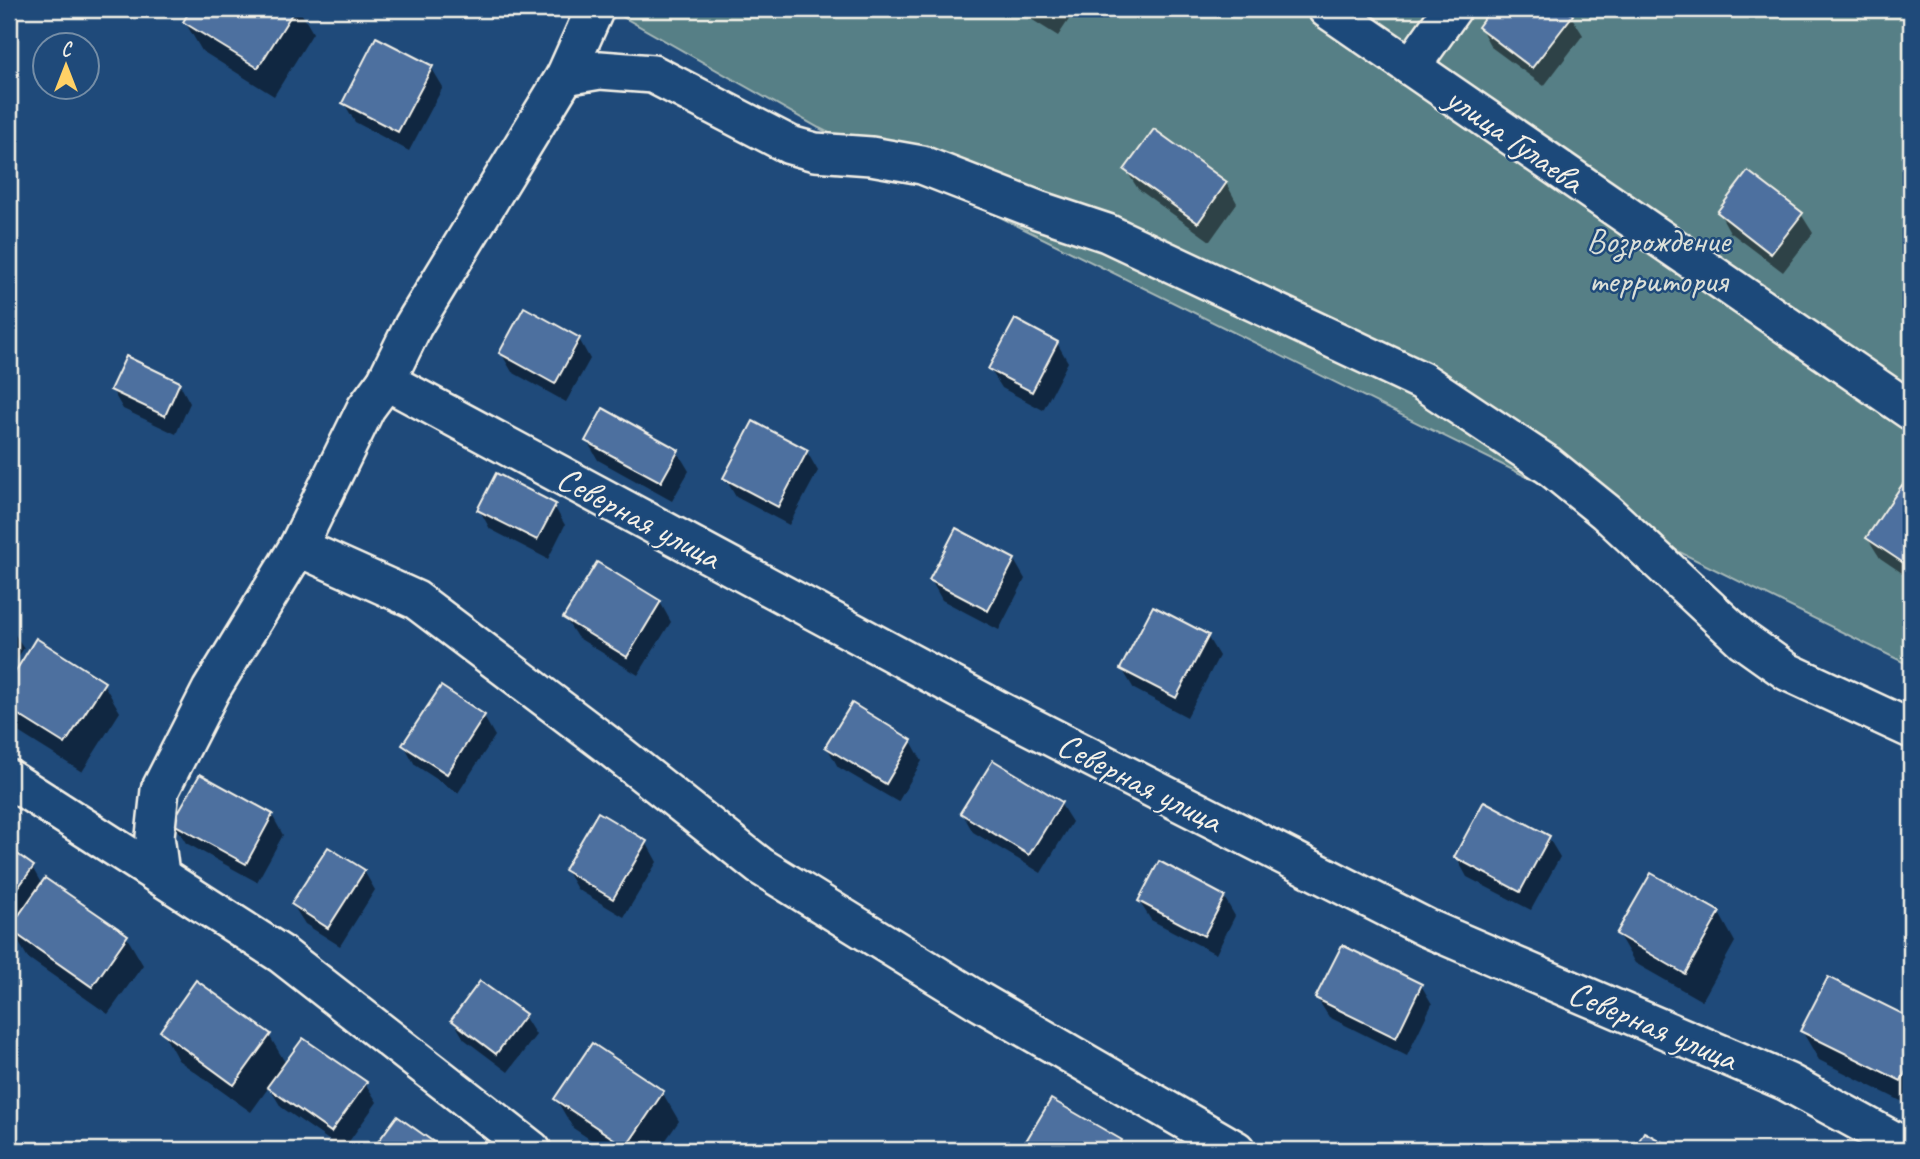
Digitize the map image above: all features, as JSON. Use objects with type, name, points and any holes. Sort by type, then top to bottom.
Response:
[{"type":"street","points":[[160,874],[155,836],[160,790],[211,690],[298,547],[366,408],[386,381],[413,326],[565,76],[594,9]]},
{"type":"street","name":"улица Гулаева","points":[[1327,9],[1911,411]]},
{"type":"street","points":[[1411,67],[1452,9]]},
{"type":"street","points":[[565,76],[600,70],[653,74],[790,145],[815,152],[872,156],[922,165],[1038,210],[1107,233],[1422,381],[1548,465],[1606,512],[1743,640],[1776,664],[1911,729]]},
{"type":"street","name":"Северная улица","points":[[386,381],[1002,712],[1427,928],[1787,1082],[1911,1150]]},
{"type":"street","points":[[298,547],[416,600],[605,743],[760,866],[977,1000],[1236,1150]]},
{"type":"street","points":[[9,779],[281,954],[532,1150]]},
{"type":"green space","name":"Возрождение территория","points":[[609,9],[1911,9],[1911,666],[819,128]]},
{"type":"building","points":[[191,9],[295,9],[258,68],[183,22]]},
{"type":"building","points":[[1491,9],[1565,9],[1573,15],[1532,68],[1478,27]]},
{"type":"building","points":[[376,37],[433,66],[398,132],[342,103]]},
{"type":"building","points":[[1154,129],[1227,182],[1198,223],[1124,170]]},
{"type":"building","points":[[1748,171],[1803,213],[1771,254],[1717,212]]},
{"type":"building","points":[[524,307],[580,338],[555,384],[499,353]]},
{"type":"building","points":[[1015,319],[1058,342],[1032,392],[988,369]]},
{"type":"building","points":[[126,356],[180,382],[165,416],[110,390]]},
{"type":"building","points":[[603,408],[679,450],[661,482],[585,441]]},
{"type":"building","points":[[753,421],[808,450],[778,507],[723,478]]},
{"type":"building","points":[[496,473],[556,504],[537,540],[477,510]]},
{"type":"building","points":[[1902,485],[1911,492],[1911,568],[1866,538]]},
{"type":"building","points":[[956,528],[1015,559],[988,611],[929,580]]},
{"type":"building","points":[[597,562],[661,601],[627,657],[563,618]]},
{"type":"building","points":[[1153,606],[1209,635],[1176,698],[1120,669]]},
{"type":"building","points":[[36,638],[105,682],[65,744],[9,709],[9,682]]},
{"type":"building","points":[[441,686],[485,715],[447,774],[402,745]]},
{"type":"building","points":[[852,703],[912,740],[886,784],[825,747]]},
{"type":"building","points":[[993,760],[1062,802],[1029,855],[960,813]]},
{"type":"building","points":[[200,774],[273,814],[246,864],[172,823]]},
{"type":"building","points":[[1484,801],[1550,836],[1520,892],[1454,857]]},
{"type":"building","points":[[598,812],[647,841],[613,899],[564,870]]},
{"type":"building","points":[[328,847],[365,870],[328,928],[291,904]]},
{"type":"building","points":[[9,848],[34,866],[9,900]]},
{"type":"building","points":[[1159,861],[1225,896],[1204,936],[1138,901]]},
{"type":"building","points":[[1651,873],[1720,912],[1685,974],[1616,934]]},
{"type":"building","points":[[45,878],[128,935],[92,987],[9,929]]},
{"type":"building","points":[[1342,945],[1422,984],[1396,1038],[1315,998]]},
{"type":"building","points":[[1828,977],[1911,1018],[1911,1061],[1901,1081],[1800,1031]]},
{"type":"building","points":[[196,980],[271,1034],[234,1085],[160,1031]]},
{"type":"building","points":[[480,981],[526,1014],[496,1054],[451,1020]]},
{"type":"building","points":[[303,1038],[367,1082],[331,1132],[267,1087]]},
{"type":"building","points":[[592,1043],[664,1091],[626,1147],[554,1099]]},
{"type":"building","points":[[1051,1099],[1122,1140],[1116,1150],[1030,1150],[1023,1146]]},
{"type":"building","points":[[397,1116],[445,1150],[372,1150]]},
{"type":"building","points":[[1644,1132],[1677,1150],[1634,1150]]}]
